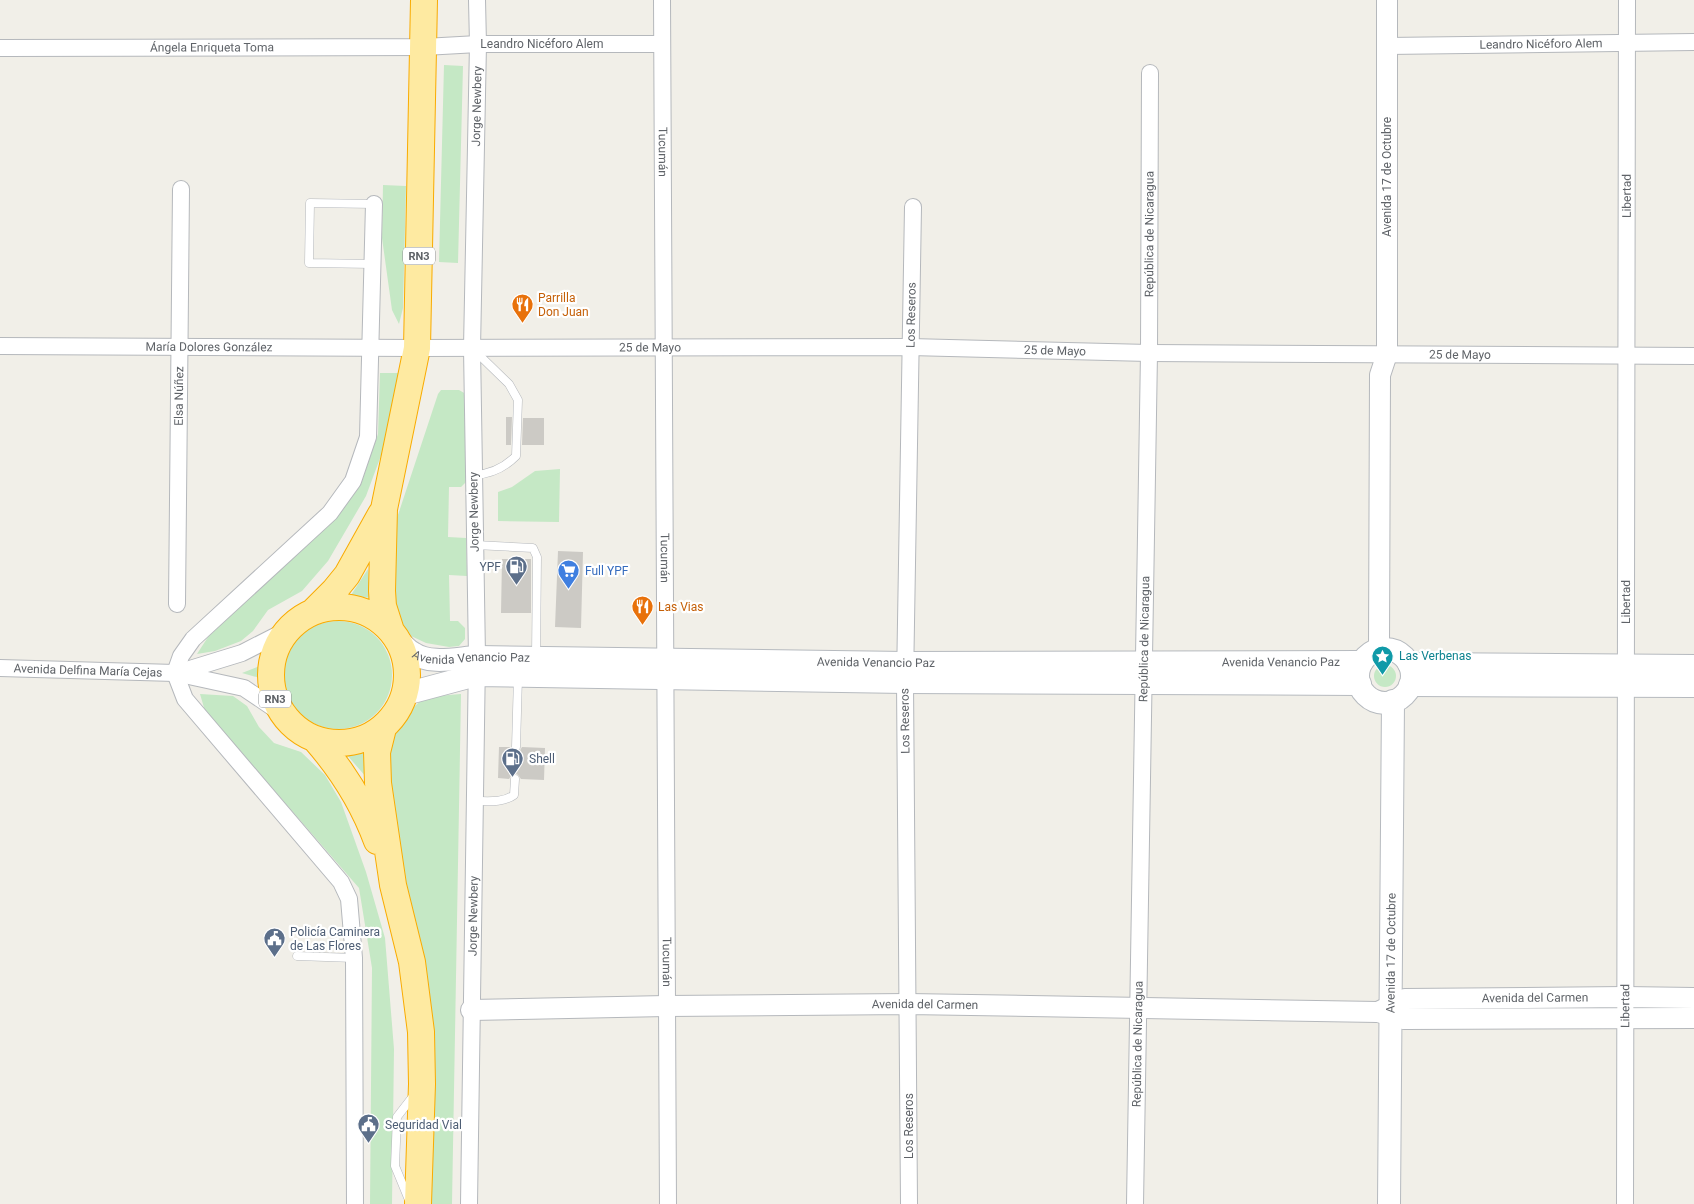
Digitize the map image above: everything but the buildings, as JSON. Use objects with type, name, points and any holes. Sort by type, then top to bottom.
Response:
[{"type":"highway","name":"RN3","points":[[394,635],[375,617],[355,609],[334,607],[313,612],[300,619],[289,629],[278,644],[272,661],[270,679],[274,697],[281,713],[296,730],[316,740],[333,744],[351,743],[368,738],[383,728],[397,713],[405,694],[408,680],[404,652],[394,635],[383,606],[382,591],[384,509],[416,348],[424,0]]},
{"type":"highway","name":"RN3","points":[[313,612],[347,575],[384,509]]},
{"type":"highway","name":"RN3","points":[[383,728],[377,752],[378,783],[393,885],[412,962],[422,1032],[418,1204]]},
{"type":"highway","name":"RN3","points":[[316,740],[347,778],[367,816],[393,885]]},
{"type":"main road","name":"Avenida Venancio Paz","points":[[394,635],[413,654],[423,658],[518,675],[664,669],[1144,672],[1373,661]]},
{"type":"main road","name":"Avenida Venancio Paz","points":[[405,694],[476,666],[536,658],[664,669]]},
{"type":"main road","points":[[1405,658],[1410,674],[1404,695],[1386,701],[1367,695],[1373,661],[1405,658]]},
{"type":"main road","points":[[1626,676],[1694,666]]},
{"type":"main road","points":[[1410,674],[1626,676],[1694,686]]},
{"type":"main road","name":"Avenida 17 de Octubre","points":[[1386,701],[1389,1204]]},
{"type":"main road","name":"Avenida 17 de Octubre","points":[[1376,1204],[1387,1011]]},
{"type":"street","name":"Jorge Newbery","points":[[469,1204],[476,666],[472,348],[478,44],[477,0]]},
{"type":"street","name":"Tucumán","points":[[662,0],[662,346],[668,1204]]},
{"type":"street","name":"Avenida 17 de Octubre","points":[[1373,661],[1394,375],[1387,354],[1387,0]]},
{"type":"street","name":"Libertad","points":[[1625,1204],[1627,0]]},
{"type":"street","name":"Leandro Nicéforo Alem","points":[[1387,46],[1694,42]]},
{"type":"street","name":"Leandro Nicéforo Alem","points":[[424,47],[478,44],[661,44]]},
{"type":"street","name":"Ángela Enriqueta Toma","points":[[0,48],[424,47]]},
{"type":"street","name":"República de Nicaragua","points":[[1135,1204],[1149,353],[1150,73]]},
{"type":"street","name":"Elsa Núñez","points":[[177,604],[180,189]]},
{"type":"street","points":[[355,1204],[354,958],[349,900],[341,882],[185,699],[175,673],[181,656],[193,639],[330,512],[353,481],[368,437],[374,204]]},
{"type":"street","name":"Los Reseros","points":[[910,1204],[905,672],[913,207]]},
{"type":"street","name":"María Dolores González","points":[[0,346],[416,348]]},
{"type":"street","name":"25 de Mayo","points":[[416,348],[910,346],[1149,353],[1694,356]]},
{"type":"street","name":"Avenida Delfina María Cejas","points":[[175,673],[242,653],[289,629]]},
{"type":"street","name":"Avenida Delfina María Cejas","points":[[0,668],[175,673],[244,688],[281,713]]},
{"type":"street","name":"Avenida del Carmen","points":[[1387,1011],[1405,999],[1625,996],[1694,998]]},
{"type":"street","name":"Avenida del Carmen","points":[[471,1010],[908,1004],[1137,1009],[1387,1011],[1404,1019],[1694,1018]]},
{"type":"lane","points":[[373,264],[309,263],[310,203],[374,204]]},
{"type":"lane","points":[[472,348],[509,384],[518,400],[516,456],[507,465],[487,474],[474,475]]},
{"type":"lane","points":[[475,545],[533,548],[538,557],[536,658]]},
{"type":"lane","points":[[516,747],[518,675]]},
{"type":"lane","points":[[474,801],[505,800],[510,798],[514,795],[515,779]]},
{"type":"lane","points":[[297,956],[354,958]]},
{"type":"lane","points":[[411,1204],[394,1166],[397,1117],[422,1084]]},
{"type":"green space","points":[[444,65],[463,66],[458,263],[439,262]]},
{"type":"green space","points":[[383,185],[406,186],[403,308],[399,324],[392,310],[382,238]]},
{"type":"green space","points":[[380,373],[399,373],[392,426],[366,496],[328,561],[302,591],[268,610],[253,631],[241,641],[215,651],[197,654],[208,637],[335,518],[361,484],[378,434]]},
{"type":"green space","points":[[441,390],[459,390],[466,394],[467,481],[461,487],[449,487],[448,537],[466,538],[467,576],[449,575],[450,621],[458,621],[465,628],[465,639],[459,646],[449,647],[426,643],[411,636],[398,623],[392,598],[395,524],[438,394]]},
{"type":"green space","points":[[560,469],[559,522],[498,521],[498,492],[512,487],[535,471]]},
{"type":"green space","points":[[368,569],[370,598],[351,595]]},
{"type":"green space","points":[[338,621],[359,625],[376,637],[388,654],[392,675],[388,696],[376,713],[359,725],[338,729],[317,725],[300,713],[288,696],[284,675],[288,654],[300,637],[317,625]]},
{"type":"green space","points":[[1385,665],[1393,668],[1396,676],[1393,684],[1385,687],[1377,684],[1374,676],[1377,668]]},
{"type":"green space","points":[[260,666],[260,678],[242,673]]},
{"type":"green space","points":[[200,694],[233,696],[247,706],[259,727],[274,743],[301,752],[325,775],[341,802],[366,872],[385,938],[394,1049],[392,1204],[370,1204],[372,968],[359,888],[205,711]]},
{"type":"green space","points":[[461,694],[452,1204],[427,1204],[384,772],[395,727],[406,714],[425,697]]},
{"type":"green space","points":[[365,749],[367,778],[347,755]]},
{"type":"place","name":"Parrilla Don Juan","points":[[522,324]]},
{"type":"place","name":"YPF","points":[[517,586]]},
{"type":"place","name":"Full YPF","points":[[569,590]]},
{"type":"place","name":"Las Vias","points":[[642,626]]},
{"type":"place","name":"Las Verbenas","points":[[1383,675]]},
{"type":"place","name":"Shell","points":[[513,778]]},
{"type":"place","name":"Policía Caminera de Las Flores","points":[[274,958]]},
{"type":"place","name":"Seguridad Vial","points":[[369,1144]]}]
